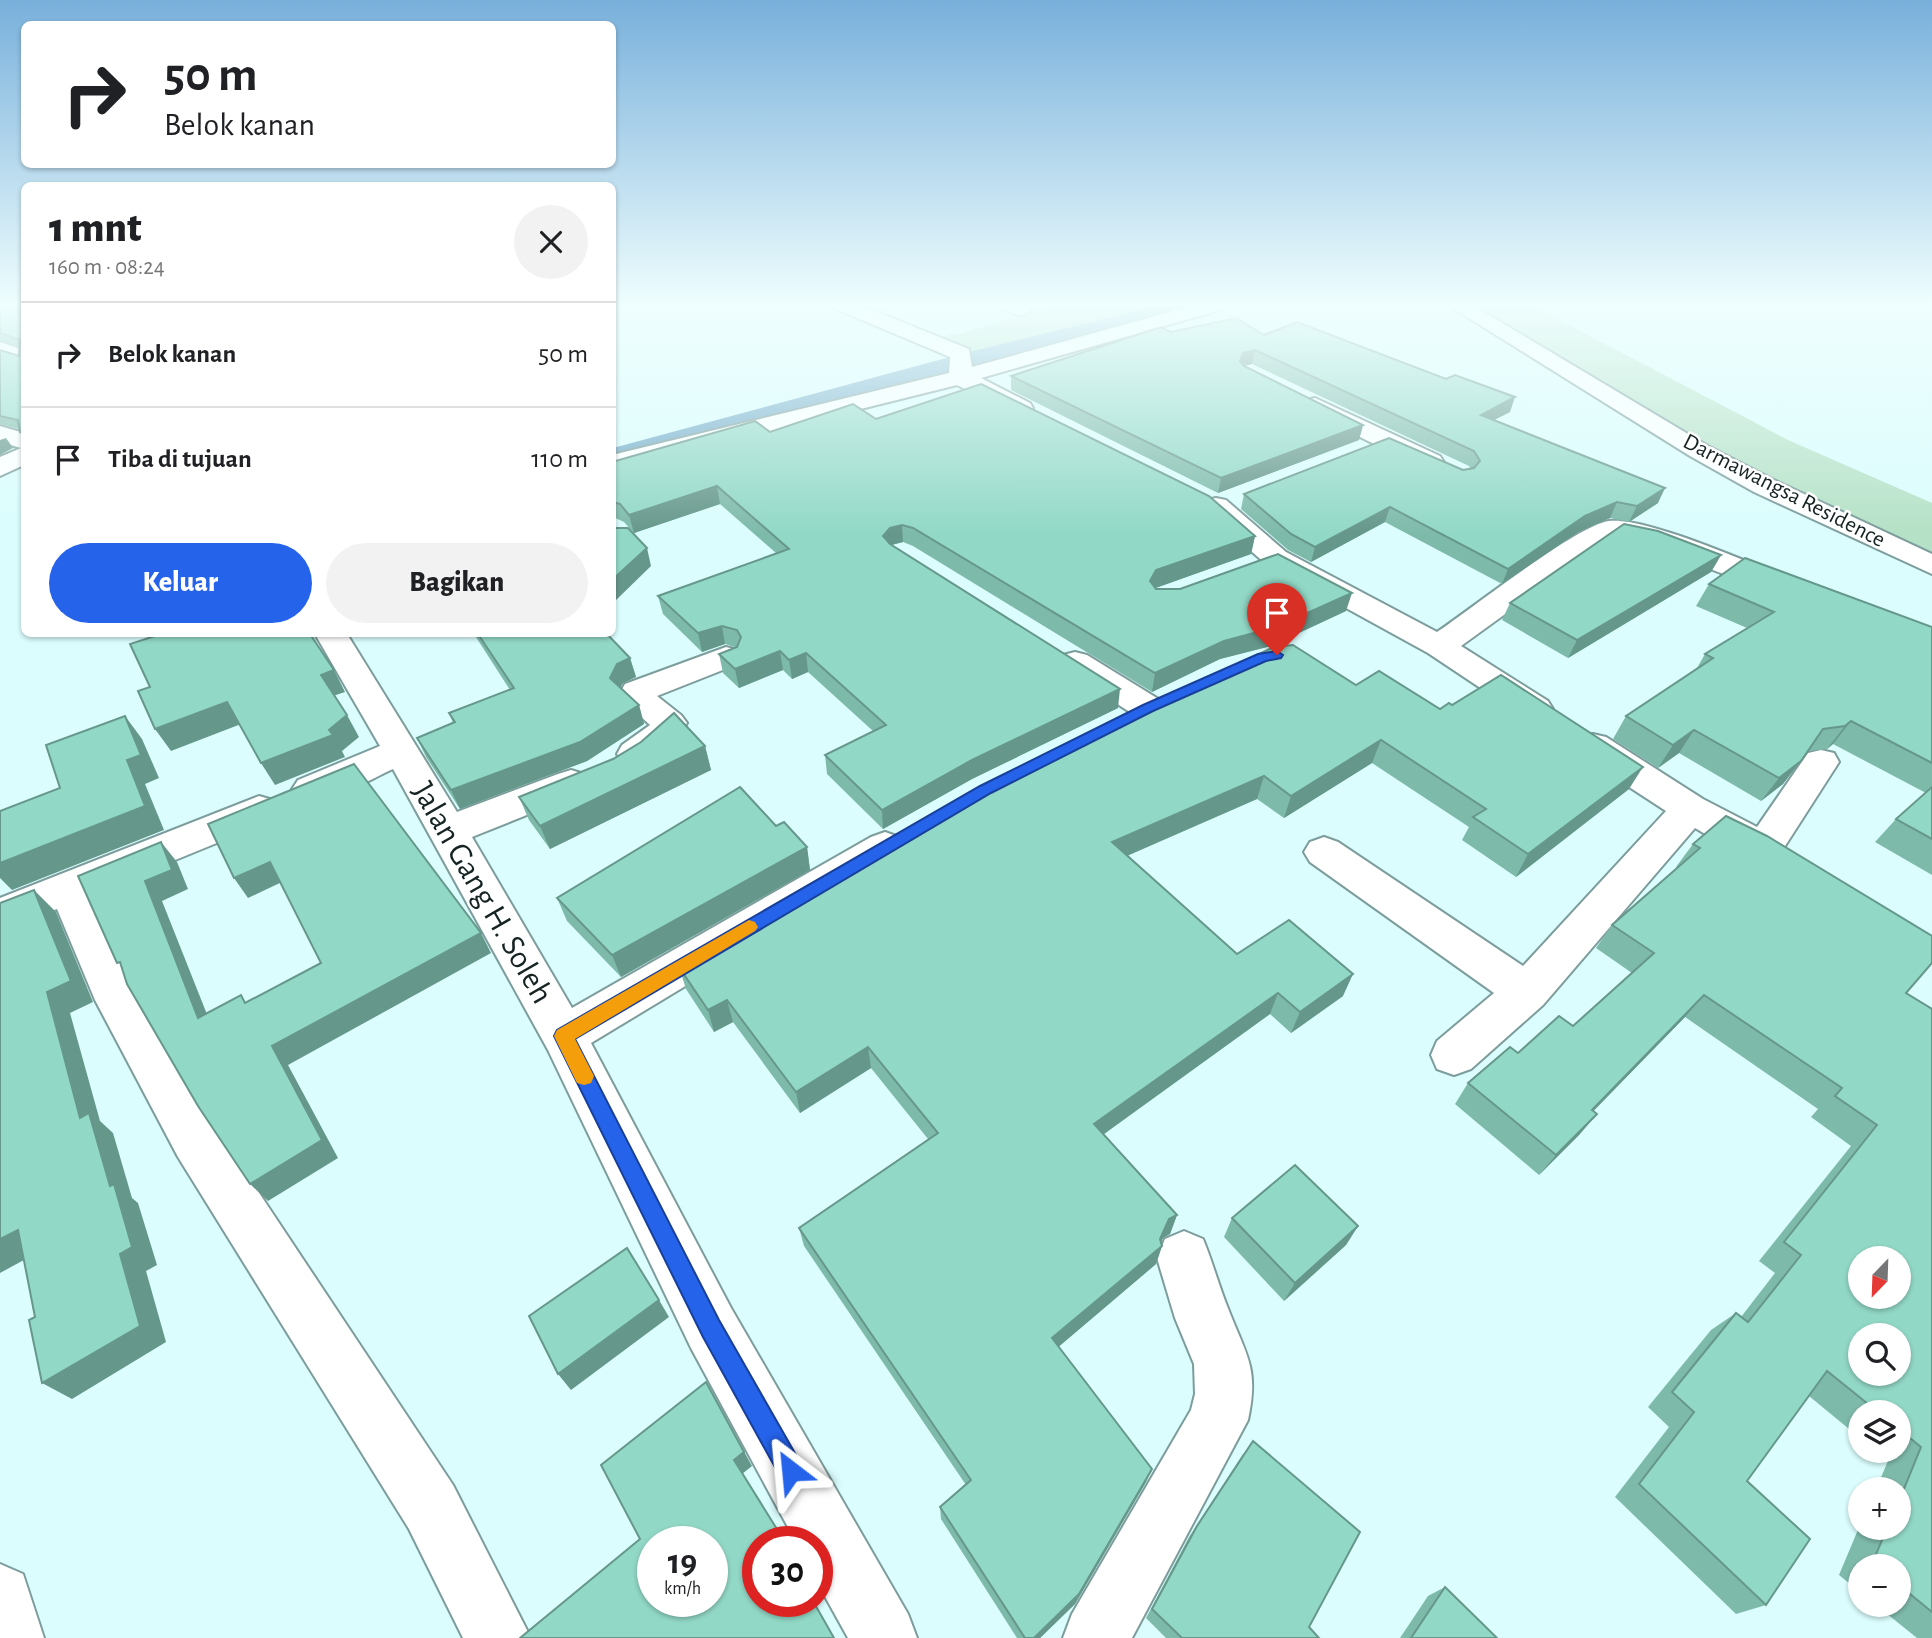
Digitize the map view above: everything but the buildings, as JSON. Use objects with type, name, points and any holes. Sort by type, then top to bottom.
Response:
[{"type":"street","points":[[616,462],[942,381]]},
{"type":"street","points":[[969,381],[1045,420]]},
{"type":"street","name":"Darmawangsa Residence","points":[[1584,381],[1699,451],[1764,486],[1932,565]]},
{"type":"street","points":[[1288,391],[1386,442],[1459,474]]},
{"type":"street","points":[[0,434],[21,440]]},
{"type":"street","points":[[1360,452],[1386,442]]},
{"type":"street","points":[[0,468],[21,457]]},
{"type":"street","points":[[1217,499],[1264,563],[1439,646],[1690,809],[1775,854],[1821,762]]},
{"type":"street","points":[[1439,646],[1589,540],[1611,529],[1658,539],[1815,599]]},
{"type":"street","name":"Jalan Gang H. Soleh","points":[[333,637],[449,831],[564,1036],[711,1328],[884,1638]]},
{"type":"street","points":[[1054,649],[1131,716],[1182,693]]},
{"type":"street","points":[[449,831],[613,767],[646,747],[669,723],[635,695],[637,692],[726,657]]},
{"type":"street","points":[[0,915],[400,752]]},
{"type":"street","points":[[1454,1055],[1527,992],[1690,809]]},
{"type":"street","points":[[564,1036],[917,829]]},
{"type":"street","points":[[1324,852],[1527,992]]},
{"type":"street","points":[[69,888],[117,1000],[196,1141],[431,1507],[498,1638]]},
{"type":"street","points":[[1096,1638],[1218,1420],[1224,1394],[1223,1363],[1203,1318],[1184,1258]]},
{"type":"street","points":[[0,1597],[11,1638]]},
{"type":"green space","points":[[1585,381],[1677,381],[1788,440],[1932,503],[1932,565],[1644,417]]},
{"type":"water","points":[[859,381],[925,381],[616,462],[616,447]]},
{"type":"slow traffic","points":[[584,1076],[564,1036],[749,927]]},
{"type":"route","points":[[791,1471],[711,1328],[564,1036],[825,881],[986,790],[1148,708],[1263,657],[1277,655]]}]
